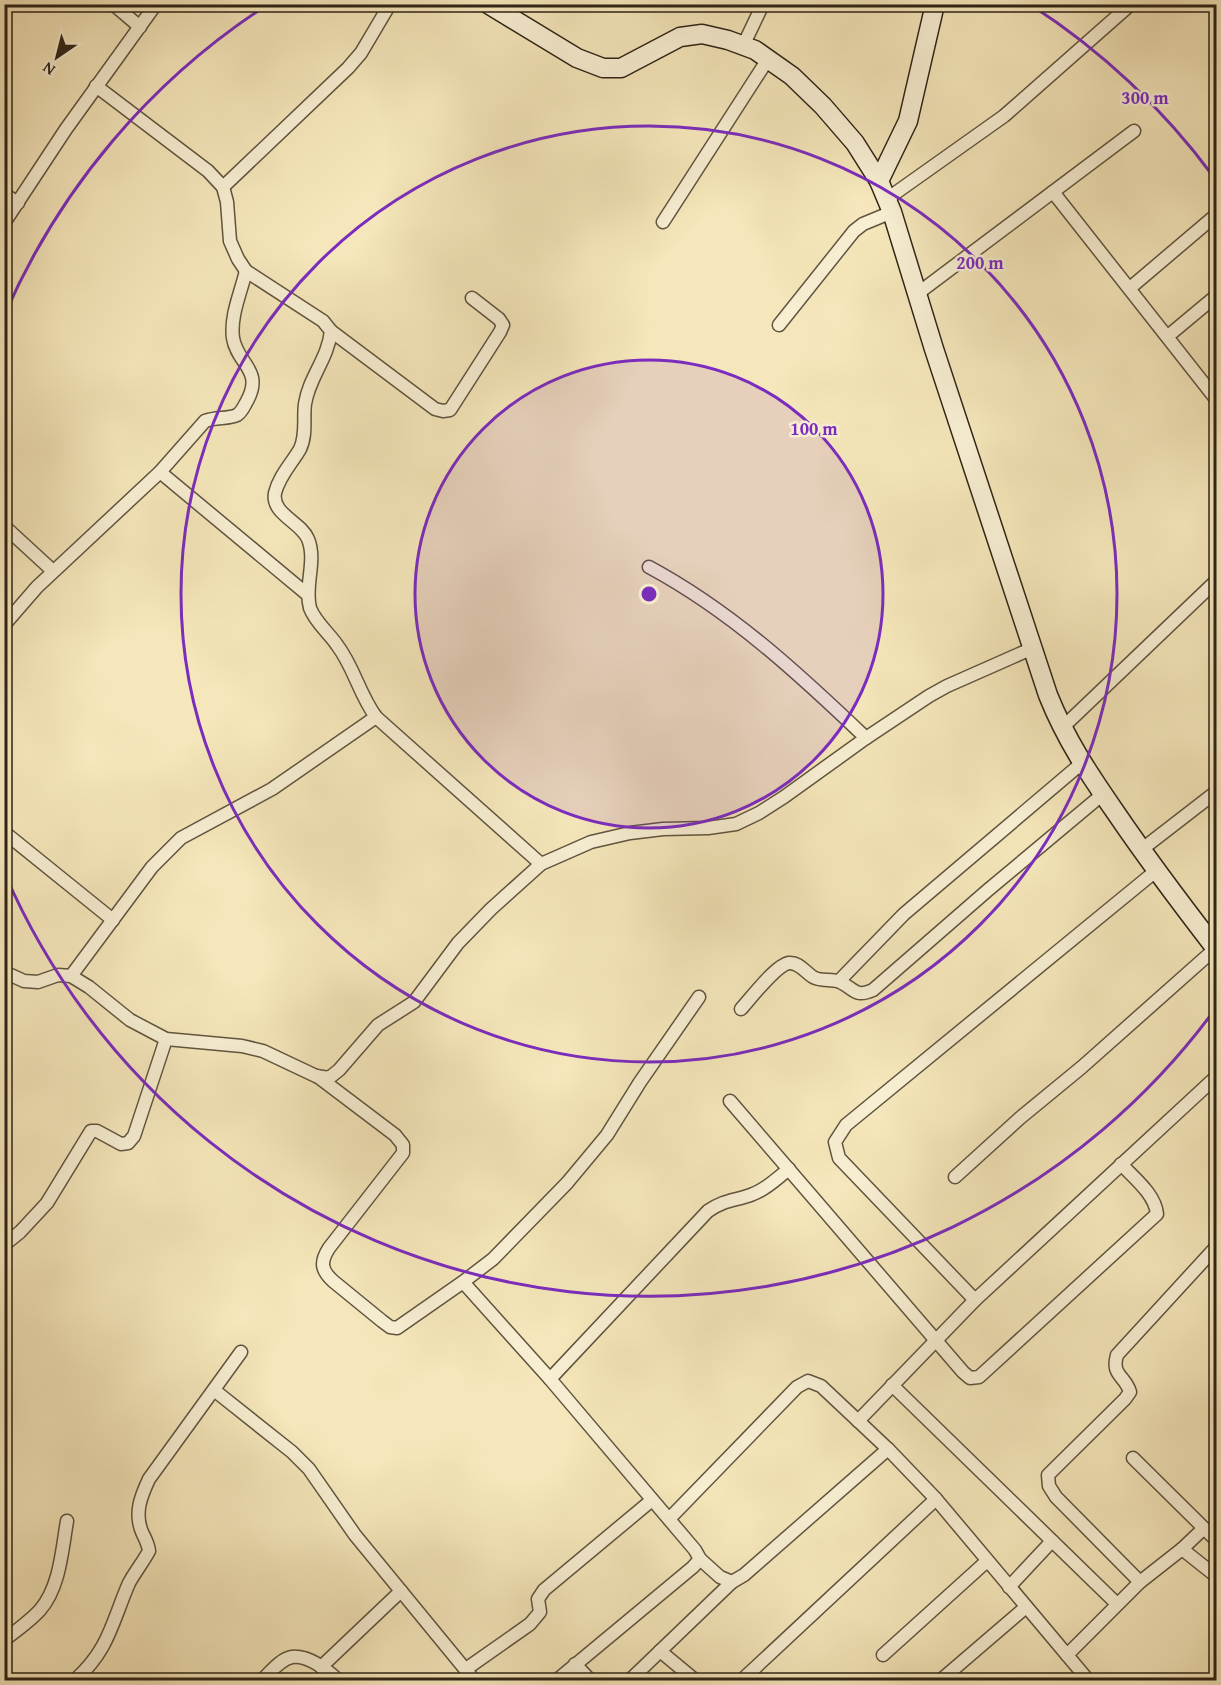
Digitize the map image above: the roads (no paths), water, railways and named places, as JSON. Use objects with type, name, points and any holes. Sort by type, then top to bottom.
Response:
[{"type":"main road","points":[[488,4],[577,58],[603,68],[621,68],[680,37],[702,34],[755,50],[792,76],[823,106],[855,143],[879,181],[889,206],[1048,695],[1062,728],[1141,850],[1216,949]]},
{"type":"main road","points":[[879,181],[908,121],[935,4]]},
{"type":"street","points":[[113,4],[140,27]]},
{"type":"street","points":[[4,223],[96,86],[156,4]]},
{"type":"street","points":[[223,187],[362,53],[390,4]]},
{"type":"street","points":[[743,46],[763,4]]},
{"type":"street","points":[[778,325],[854,231],[1004,116],[1131,4]]},
{"type":"street","points":[[663,222],[768,59]]},
{"type":"street","points":[[96,86],[208,171],[223,187],[227,202],[230,241],[246,271],[323,321],[331,331],[435,409],[450,410],[501,332],[502,325],[499,319],[472,298]]},
{"type":"street","points":[[917,294],[1134,131]]},
{"type":"street","points":[[1053,192],[1216,399]]},
{"type":"street","points":[[4,194],[18,204]]},
{"type":"street","points":[[1130,288],[1216,215]]},
{"type":"street","points":[[4,626],[53,571],[160,472],[206,421],[215,417],[235,416],[241,411],[253,391],[254,380],[233,340],[232,322],[246,271]]},
{"type":"street","points":[[1168,336],[1216,296]]},
{"type":"street","points":[[331,331],[328,350],[305,403],[304,435],[300,447],[278,483],[274,496],[286,517],[300,528],[308,539],[310,555],[308,596],[311,609],[350,664],[361,694],[376,717],[541,864]]},
{"type":"street","points":[[160,472],[308,596]]},
{"type":"street","points":[[4,526],[53,571]]},
{"type":"street","points":[[649,567],[686,587],[763,644],[804,678],[866,738]]},
{"type":"street","points":[[1062,728],[1216,580]]},
{"type":"street","points":[[316,1076],[328,1078],[339,1070],[378,1025],[414,1002],[458,943],[491,909],[541,864],[591,842],[630,833],[736,824],[784,797],[866,738],[948,686],[1033,648]]},
{"type":"street","points":[[71,976],[152,867],[181,838],[272,789],[376,717]]},
{"type":"street","points":[[839,981],[904,914],[1083,763]]},
{"type":"street","points":[[1141,850],[1216,792]]},
{"type":"street","points":[[741,1009],[779,968],[789,963],[800,966],[813,977],[825,981],[839,981],[853,992],[864,994],[873,990],[1103,794]]},
{"type":"street","points":[[6,835],[113,920]]},
{"type":"street","points":[[975,1300],[839,1158],[835,1142],[846,1125],[1157,870]]},
{"type":"street","points":[[955,1177],[1216,949]]},
{"type":"street","points":[[4,972],[24,981],[38,982],[58,975],[71,976],[130,1020],[166,1039],[253,1048],[284,1060],[316,1076],[395,1135],[403,1145],[403,1153],[324,1256],[322,1266],[326,1274],[382,1321],[390,1327],[397,1328],[463,1282],[509,1245],[586,1162],[607,1135],[640,1082],[699,997]]},
{"type":"street","points":[[4,1245],[20,1232],[47,1203],[91,1131],[97,1131],[121,1144],[128,1143],[134,1136],[166,1039]]},
{"type":"street","points":[[858,1421],[975,1300],[1216,1077]]},
{"type":"street","points":[[730,1101],[970,1378],[979,1377],[1156,1214],[1156,1206],[1149,1194],[1121,1164]]},
{"type":"street","points":[[550,1379],[708,1211],[721,1202],[743,1198],[764,1189],[789,1169]]},
{"type":"street","points":[[1140,1582],[1056,1497],[1049,1486],[1048,1475],[1125,1400],[1130,1392],[1127,1383],[1116,1374],[1114,1364],[1117,1355],[1216,1247]]},
{"type":"street","points":[[463,1282],[550,1379],[695,1550],[700,1559],[720,1577],[732,1582]]},
{"type":"street","points":[[75,1680],[97,1658],[109,1637],[131,1580],[149,1551],[148,1543],[141,1531],[138,1513],[148,1479],[242,1352]]},
{"type":"street","points":[[669,1519],[797,1387],[808,1381],[821,1386],[888,1449],[936,1499],[1088,1680]]},
{"type":"street","points":[[892,1385],[1117,1604]]},
{"type":"street","points":[[214,1390],[309,1468],[340,1515],[474,1680]]},
{"type":"street","points":[[630,1680],[732,1582],[744,1575],[888,1449]]},
{"type":"street","points":[[1133,1458],[1216,1540]]},
{"type":"street","points":[[742,1680],[936,1499]]},
{"type":"street","points":[[466,1669],[530,1624],[540,1612],[538,1599],[544,1590],[652,1500]]},
{"type":"street","points":[[4,1640],[40,1610],[51,1595],[67,1521]]},
{"type":"street","points":[[1067,1655],[1140,1582],[1203,1529]]},
{"type":"street","points":[[1009,1587],[1052,1541]]},
{"type":"street","points":[[1182,1549],[1216,1576]]},
{"type":"street","points":[[557,1680],[693,1568],[700,1559]]},
{"type":"street","points":[[883,1655],[987,1561]]},
{"type":"street","points":[[321,1666],[401,1591]]},
{"type":"street","points":[[941,1680],[1026,1607]]},
{"type":"street","points":[[660,1651],[695,1680]]},
{"type":"street","points":[[262,1680],[279,1664],[292,1657],[308,1660],[321,1666],[338,1680]]},
{"type":"street","points":[[575,1664],[590,1680]]}]
